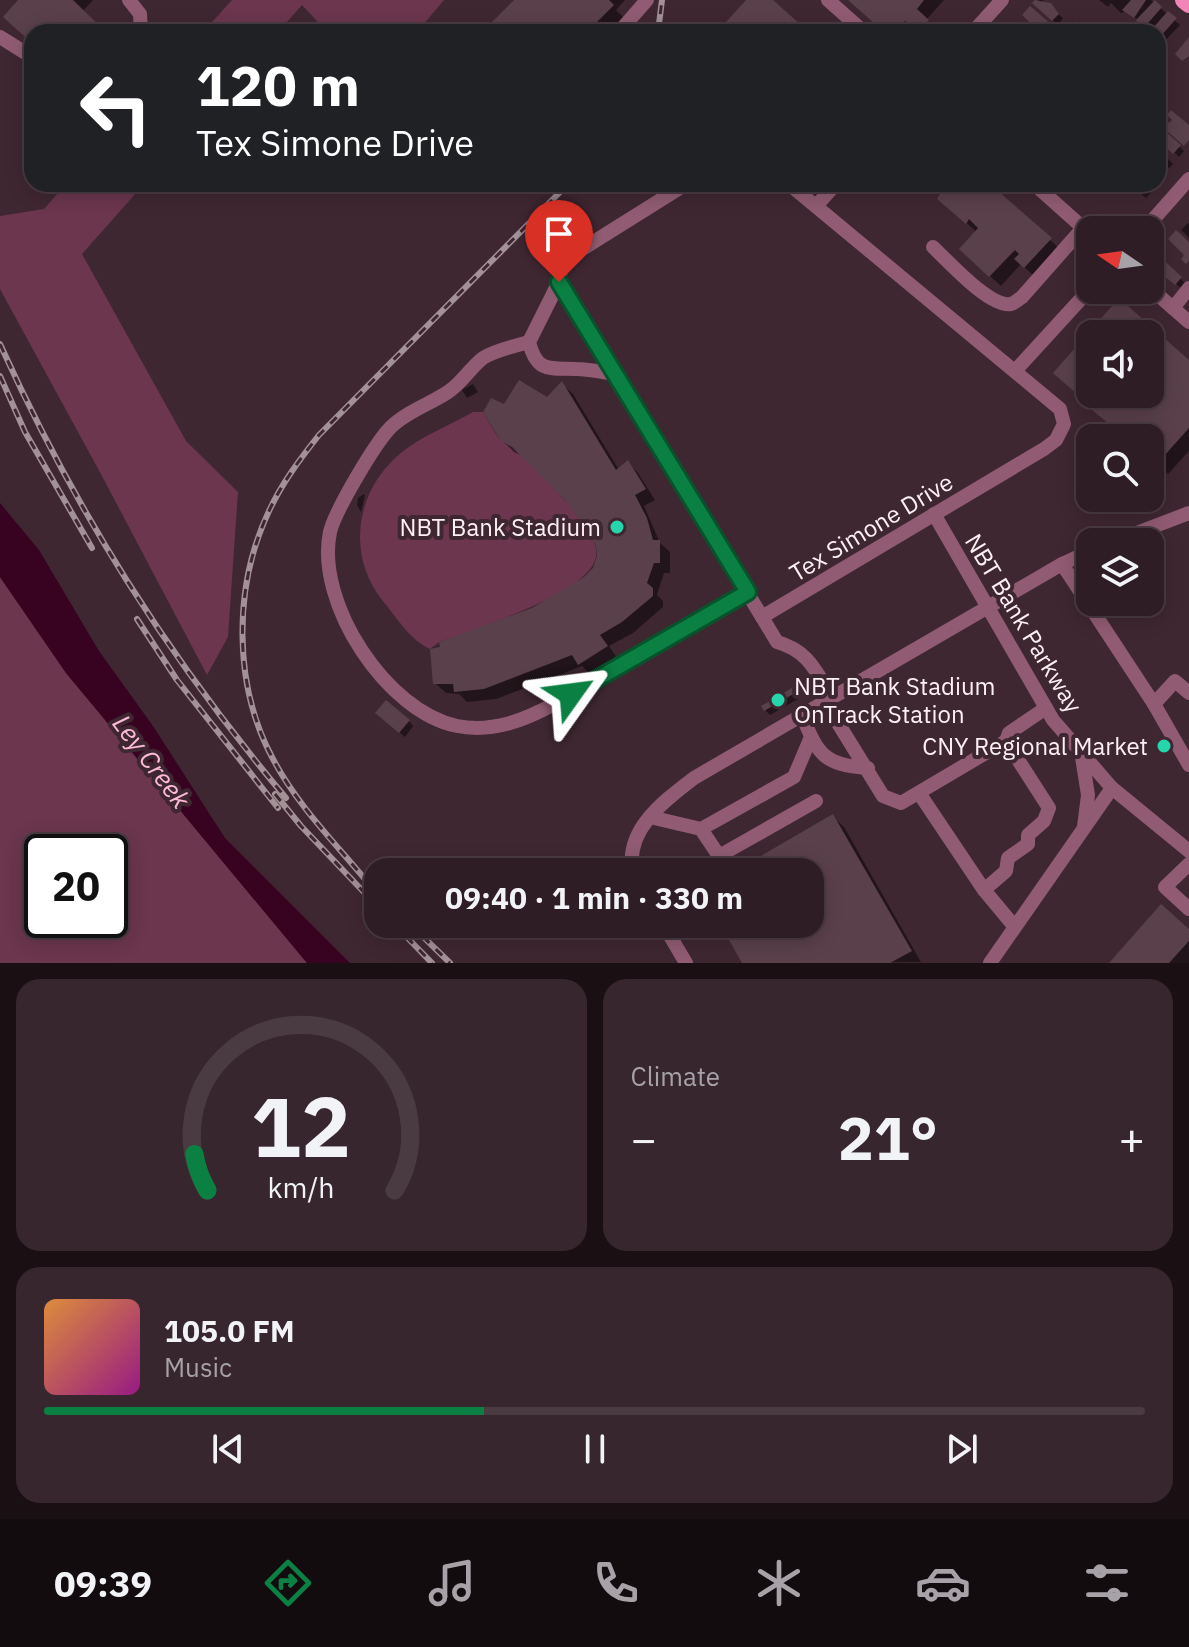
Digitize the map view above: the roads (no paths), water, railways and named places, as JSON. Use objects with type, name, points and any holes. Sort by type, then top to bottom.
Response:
[{"type":"main road","points":[[1184,0],[1189,4]]},
{"type":"street","points":[[129,0],[140,14],[141,24]]},
{"type":"street","points":[[626,24],[647,0]]},
{"type":"street","points":[[828,0],[855,24]]},
{"type":"street","points":[[980,24],[1002,0]]},
{"type":"street","points":[[0,37],[24,52]]},
{"type":"street","points":[[1156,216],[1189,179]]},
{"type":"street","points":[[614,374],[547,369],[533,358],[529,342],[559,282],[562,263],[673,192]]},
{"type":"street","points":[[799,192],[1015,371],[1076,304]]},
{"type":"street","points":[[816,206],[829,192]]},
{"type":"street","points":[[1043,192],[1076,222]]},
{"type":"street","points":[[933,247],[983,293],[1002,304],[1011,304],[1022,297],[1076,241]]},
{"type":"street","points":[[559,282],[777,642],[792,646],[805,655],[883,796],[901,803],[1006,741],[1009,733],[1046,708]]},
{"type":"street","points":[[1173,308],[1189,288]]},
{"type":"street","points":[[1164,300],[1189,322]]},
{"type":"street","points":[[529,342],[484,357],[451,390],[393,425],[372,450],[330,530],[328,565],[342,616],[378,672],[409,705],[431,718],[458,727],[491,728],[523,720],[556,703],[748,592]]},
{"type":"street","name":"Tex Simone Drive","points":[[762,617],[1044,449],[1062,433],[1064,416],[1060,409],[1015,371]]},
{"type":"street","points":[[1150,528],[1189,513]]},
{"type":"street","name":"NBT Bank Parkway","points":[[934,514],[1046,708],[1112,788],[1189,851]]},
{"type":"street","points":[[631,858],[635,838],[650,817],[667,798],[694,778],[1076,558]]},
{"type":"street","points":[[1062,564],[1154,704],[1189,765]]},
{"type":"street","points":[[1154,704],[1175,681],[1189,693]]},
{"type":"street","points":[[802,715],[811,737],[827,758],[839,766],[868,768]]},
{"type":"street","points":[[650,817],[701,829],[794,777],[811,737]]},
{"type":"street","points":[[984,890],[1006,871],[1008,858],[1028,844],[1028,835],[1044,821],[1049,808],[1006,741]]},
{"type":"street","points":[[1081,753],[1087,777],[1083,829]]},
{"type":"street","points":[[990,963],[1112,788]]},
{"type":"street","points":[[919,793],[984,890],[1014,926]]},
{"type":"street","points":[[701,829],[719,856],[816,801]]},
{"type":"street","points":[[1187,870],[1165,887],[1189,909]]},
{"type":"street","points":[[671,938],[686,963]]},
{"type":"water","name":"Ley Creek","points":[[0,503],[39,550],[99,651],[153,726],[225,838],[350,963],[307,963],[66,673],[0,577]]},
{"type":"railway","points":[[659,24],[662,0]]},
{"type":"railway","points":[[364,878],[293,792],[273,759],[250,700],[242,636],[244,603],[257,540],[280,491],[319,435],[560,192]]},
{"type":"railway","points":[[0,344],[60,466],[127,581],[202,691],[286,798]]},
{"type":"railway","points":[[0,376],[25,432],[92,548]]},
{"type":"railway","points":[[137,619],[177,680],[278,808]]},
{"type":"railway","points":[[275,794],[364,892]]},
{"type":"railway","points":[[408,938],[432,963]]},
{"type":"railway","points":[[424,938],[450,963]]},
{"type":"place","name":"NBT Bank Stadium","points":[[617,527]]},
{"type":"place","name":"NBT Bank Stadium OnTrack Station","points":[[778,700]]},
{"type":"place","name":"CNY Regional Market","points":[[1164,746]]}]
